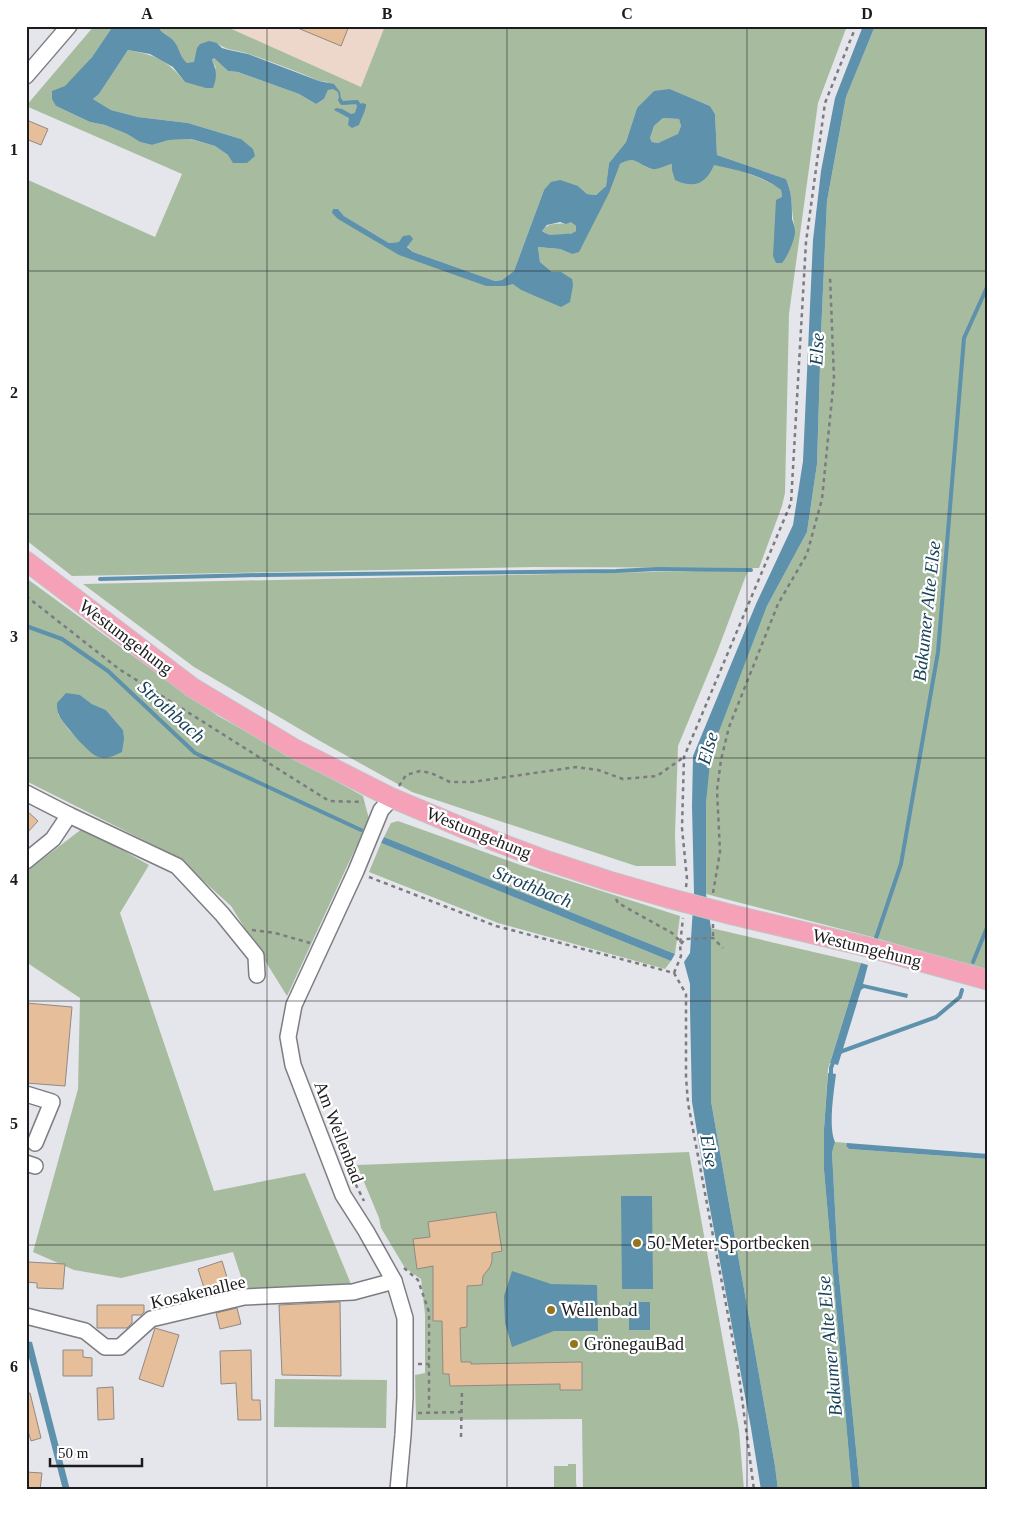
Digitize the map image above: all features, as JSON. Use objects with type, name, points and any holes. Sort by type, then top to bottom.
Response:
[{"type":"main road","name":"Westumgehung","points":[[26,561],[193,688],[387,804],[609,881],[733,915],[873,948],[988,980]]},
{"type":"street","points":[[26,76],[69,26]]},
{"type":"street","points":[[26,793],[177,866],[222,914],[256,956],[257,976]]},
{"type":"street","name":"Am Wellenbad","points":[[387,804],[294,1005],[288,1037],[293,1065],[343,1195],[394,1281],[405,1318],[404,1413],[398,1490]]},
{"type":"street","points":[[26,861],[53,839],[69,815]]},
{"type":"street","points":[[26,1094],[52,1102],[35,1143]]},
{"type":"street","name":"Kosakenallee","points":[[26,1316],[85,1331],[104,1347],[120,1348],[151,1319],[244,1297],[353,1292],[394,1281]]},
{"type":"path","points":[[686,888],[687,878],[682,828],[684,757],[791,503],[806,242],[824,103],[856,26]]},
{"type":"path","points":[[713,894],[720,852],[717,790],[721,760],[729,727],[778,604],[807,554],[822,499],[834,378],[830,277]]},
{"type":"path","points":[[26,596],[119,669],[328,802],[387,804],[406,775],[420,771],[432,773],[450,782],[472,782],[576,767],[598,770],[623,779],[657,776],[684,757]]},
{"type":"path","points":[[356,871],[496,926],[674,973],[686,994],[686,1078],[688,1103],[738,1368],[754,1490]]},
{"type":"path","points":[[614,893],[618,903],[672,933],[678,939],[680,945]]},
{"type":"path","points":[[674,973],[681,956],[680,945],[683,918]]},
{"type":"path","points":[[712,938],[713,920]]},
{"type":"path","points":[[234,928],[275,933],[321,946]]},
{"type":"path","points":[[680,945],[685,939],[712,938],[723,948]]},
{"type":"path","points":[[350,1174],[366,1204]]},
{"type":"path","points":[[400,1262],[405,1270],[418,1280],[429,1312],[430,1412]]},
{"type":"path","points":[[461,1437],[462,1390]]},
{"type":"path","points":[[404,1413],[461,1412]]},
{"type":"shaded area","points":[[225,26],[385,26],[361,87]]},
{"type":"green space","points":[[94,26],[113,26],[92,57],[65,87],[53,91],[56,106],[90,122],[105,125],[127,134],[140,142],[152,145],[169,140],[190,139],[215,146],[228,155],[241,139],[188,123],[138,117],[111,110],[93,99],[99,94],[128,50],[146,54],[160,60],[172,68],[185,82],[216,68],[212,60],[214,58],[228,71],[238,72],[299,94],[316,104],[324,99],[328,90],[333,88],[338,92],[339,99],[340,92],[327,82],[319,81],[249,54],[228,49],[217,43],[196,53],[194,63],[187,63],[174,41],[161,31],[158,26],[225,26],[361,87],[385,26],[847,26],[818,103],[789,314],[785,493],[759,568],[534,567],[72,576],[26,540],[26,179],[155,237],[182,174],[26,106]],"holes":[[[670,89],[710,106],[715,114],[717,155],[786,179],[796,231],[781,190],[758,177],[718,165],[672,170],[672,164],[653,169],[635,161],[626,161],[620,164],[572,254],[560,249],[538,247],[540,262],[552,272],[561,272],[534,295],[521,290],[513,283],[505,286],[486,286],[382,245],[333,209],[338,209],[344,216],[389,243],[399,242],[413,252],[495,281],[502,280],[514,271],[544,190],[578,186],[587,194],[596,195],[606,186],[609,163],[626,142],[637,108]]]},
{"type":"green space","points":[[875,26],[988,26],[988,971],[876,938],[706,894],[706,804],[710,752],[767,606],[807,532],[817,464],[827,201],[846,97]]},
{"type":"green space","points":[[663,118],[679,119],[681,126],[678,135],[658,143],[652,142],[650,138],[654,126]]},
{"type":"green space","points":[[571,221],[576,226],[576,231],[571,235],[552,235],[542,231],[549,225]]},
{"type":"green space","points":[[748,570],[678,746],[675,835],[676,866],[636,866],[412,792],[320,741],[194,667],[83,584]]},
{"type":"green space","points":[[26,578],[218,716],[363,796],[369,819],[287,996],[231,906],[177,857],[26,781]],"holes":[[[80,695],[92,704],[106,710],[123,730],[80,741],[68,729],[58,714]]]},
{"type":"green space","points":[[398,821],[523,866],[680,916],[675,954],[384,837],[391,823]]},
{"type":"green space","points":[[83,828],[149,865],[120,913],[214,1191],[305,1173],[351,1284],[246,1292],[233,1252],[121,1278],[74,1270],[33,1252],[78,1089],[80,998],[26,962],[26,872]]},
{"type":"green space","points":[[381,843],[671,961],[665,969],[498,923],[369,872]]},
{"type":"green space","points":[[711,928],[861,963],[828,1069],[824,1129],[824,1170],[852,1490],[778,1490],[711,1101]]},
{"type":"green space","points":[[835,1142],[847,1143],[846,1146],[849,1149],[988,1159],[988,1490],[860,1490],[838,1266],[832,1151]]},
{"type":"green space","name":"GrönegauBad","points":[[689,1152],[739,1430],[744,1490],[583,1490],[582,1419],[416,1420],[415,1375],[425,1373],[425,1314],[421,1279],[405,1268],[381,1228],[379,1218],[357,1165]]},
{"type":"green space","points":[[275,1379],[387,1380],[386,1428],[274,1427]]},
{"type":"green space","points":[[568,1464],[576,1464],[577,1490],[554,1490],[554,1466],[568,1466]]},
{"type":"water","points":[[113,26],[158,26],[161,31],[174,41],[182,58],[187,63],[194,62],[197,48],[200,44],[209,41],[217,43],[222,48],[248,54],[319,81],[334,84],[340,92],[341,100],[339,100],[338,92],[333,89],[328,90],[324,99],[316,104],[299,94],[238,72],[228,71],[214,58],[212,60],[216,71],[215,81],[213,88],[206,88],[185,82],[173,67],[150,54],[128,50],[99,94],[93,99],[111,110],[138,117],[188,123],[241,139],[253,149],[255,156],[247,163],[233,163],[228,155],[215,146],[191,139],[169,140],[152,145],[140,142],[127,134],[105,125],[90,122],[56,106],[52,99],[52,91],[65,86],[92,57]]},
{"type":"water","name":"Else","points":[[863,26],[875,26],[846,97],[827,201],[817,464],[807,532],[767,606],[711,752],[706,804],[706,894],[711,928],[711,1101],[778,1490],[761,1490],[692,1102],[690,984],[684,962],[690,953],[694,893],[693,756],[756,604],[793,525],[803,461],[813,240],[821,171],[835,98]]},
{"type":"water","points":[[670,89],[710,106],[715,114],[717,155],[786,179],[791,194],[795,234],[791,248],[782,263],[776,263],[773,256],[776,200],[782,197],[781,190],[758,177],[714,165],[707,177],[699,183],[688,184],[675,180],[672,164],[652,169],[630,160],[620,164],[609,193],[579,252],[572,254],[560,249],[538,247],[540,262],[552,272],[561,272],[572,279],[573,285],[570,302],[561,307],[521,290],[513,284],[486,286],[399,255],[338,219],[332,213],[333,209],[338,209],[344,216],[389,243],[399,242],[403,236],[410,235],[413,239],[407,247],[413,252],[495,281],[502,280],[514,271],[544,190],[551,182],[560,180],[578,186],[587,194],[596,195],[606,186],[609,163],[626,142],[637,108],[654,91]],"holes":[[[663,118],[679,119],[681,126],[678,134],[658,143],[652,142],[650,138],[654,126]],[[560,222],[566,224],[571,222],[576,226],[576,231],[571,234],[552,235],[542,231],[547,225]]]},
{"type":"water","points":[[362,103],[366,104],[359,125],[352,128],[348,125],[349,118],[334,110],[336,108],[351,114],[355,113],[357,106]]},
{"type":"water","points":[[66,693],[80,695],[92,704],[106,710],[123,730],[122,752],[103,758],[96,756],[81,743],[61,719],[58,712],[57,703]]},
{"type":"water","points":[[384,837],[675,954],[671,961],[381,843]]},
{"type":"water","points":[[861,963],[868,965],[863,984],[908,994],[907,998],[864,988],[861,990],[838,1065],[830,1063]]},
{"type":"water","points":[[828,1073],[836,1074],[832,1118],[835,1142],[832,1152],[838,1266],[860,1490],[852,1490],[824,1170],[824,1129]]},
{"type":"water","points":[[847,1143],[988,1154],[988,1159],[849,1149],[846,1146]]},
{"type":"water","name":"50-Meter-Sportbecken","points":[[621,1196],[652,1196],[653,1289],[622,1289]]},
{"type":"water","name":"Wellenbad","points":[[512,1271],[551,1284],[597,1285],[598,1331],[554,1331],[512,1347],[505,1323],[504,1296]]},
{"type":"water","points":[[629,1302],[650,1302],[650,1330],[629,1330]]},
{"type":"water","points":[[26,1341],[32,1342],[70,1490],[63,1490]]},
{"type":"building","points":[[293,26],[349,26],[341,46]]},
{"type":"building","points":[[29,121],[48,129],[41,145],[26,139],[26,128]]},
{"type":"building","points":[[26,810],[38,821],[26,834]]},
{"type":"building","points":[[26,1003],[72,1007],[65,1086],[26,1083]]},
{"type":"building","name":"GrönegauBad","points":[[496,1212],[502,1251],[492,1253],[492,1261],[483,1276],[482,1285],[467,1286],[467,1327],[460,1328],[461,1362],[471,1362],[471,1364],[582,1362],[582,1390],[560,1390],[560,1384],[450,1386],[449,1374],[443,1374],[442,1321],[433,1321],[433,1266],[417,1269],[413,1239],[430,1237],[428,1222]]},
{"type":"building","points":[[222,1261],[229,1284],[205,1291],[198,1269]]},
{"type":"building","points":[[28,1262],[65,1264],[63,1289],[37,1288],[37,1283],[26,1282]]},
{"type":"building","points":[[340,1302],[341,1376],[282,1375],[279,1305]]},
{"type":"building","points":[[97,1305],[144,1305],[144,1312],[141,1315],[132,1315],[132,1323],[127,1328],[97,1328]]},
{"type":"building","points":[[237,1308],[241,1324],[220,1329],[216,1313]]},
{"type":"building","points":[[155,1328],[179,1335],[163,1387],[139,1379]]},
{"type":"building","points":[[63,1350],[83,1350],[83,1357],[92,1358],[92,1376],[63,1376]]},
{"type":"building","points":[[251,1350],[252,1400],[260,1400],[261,1420],[238,1420],[236,1383],[221,1384],[220,1351]]},
{"type":"building","points":[[113,1387],[114,1419],[98,1420],[97,1388]]},
{"type":"building","points":[[26,1393],[30,1393],[41,1438],[31,1441],[26,1424]]},
{"type":"building","points":[[26,1472],[42,1473],[40,1490],[26,1490]]},
{"type":"waterway","points":[[340,100],[342,103],[357,102],[359,105]]},
{"type":"waterway","name":"Bakumer Alte Else","points":[[876,938],[901,864],[938,652],[964,338],[988,285]]},
{"type":"waterway","points":[[100,579],[658,569],[751,570]]},
{"type":"waterway","name":"Strothbach","points":[[26,626],[62,639],[108,671],[195,753],[361,830]]},
{"type":"waterway","points":[[973,962],[988,925]]},
{"type":"waterway","points":[[837,1053],[936,1017],[960,997],[962,990]]},
{"type":"waterway","name":"Bakumer Alte Else","points":[[831,1078],[831,1068],[834,1060]]},
{"type":"place","name":"50-Meter-Sportbecken","points":[[637,1243]]},
{"type":"place","name":"Wellenbad","points":[[551,1310]]},
{"type":"place","name":"GrönegauBad","points":[[574,1344]]}]
